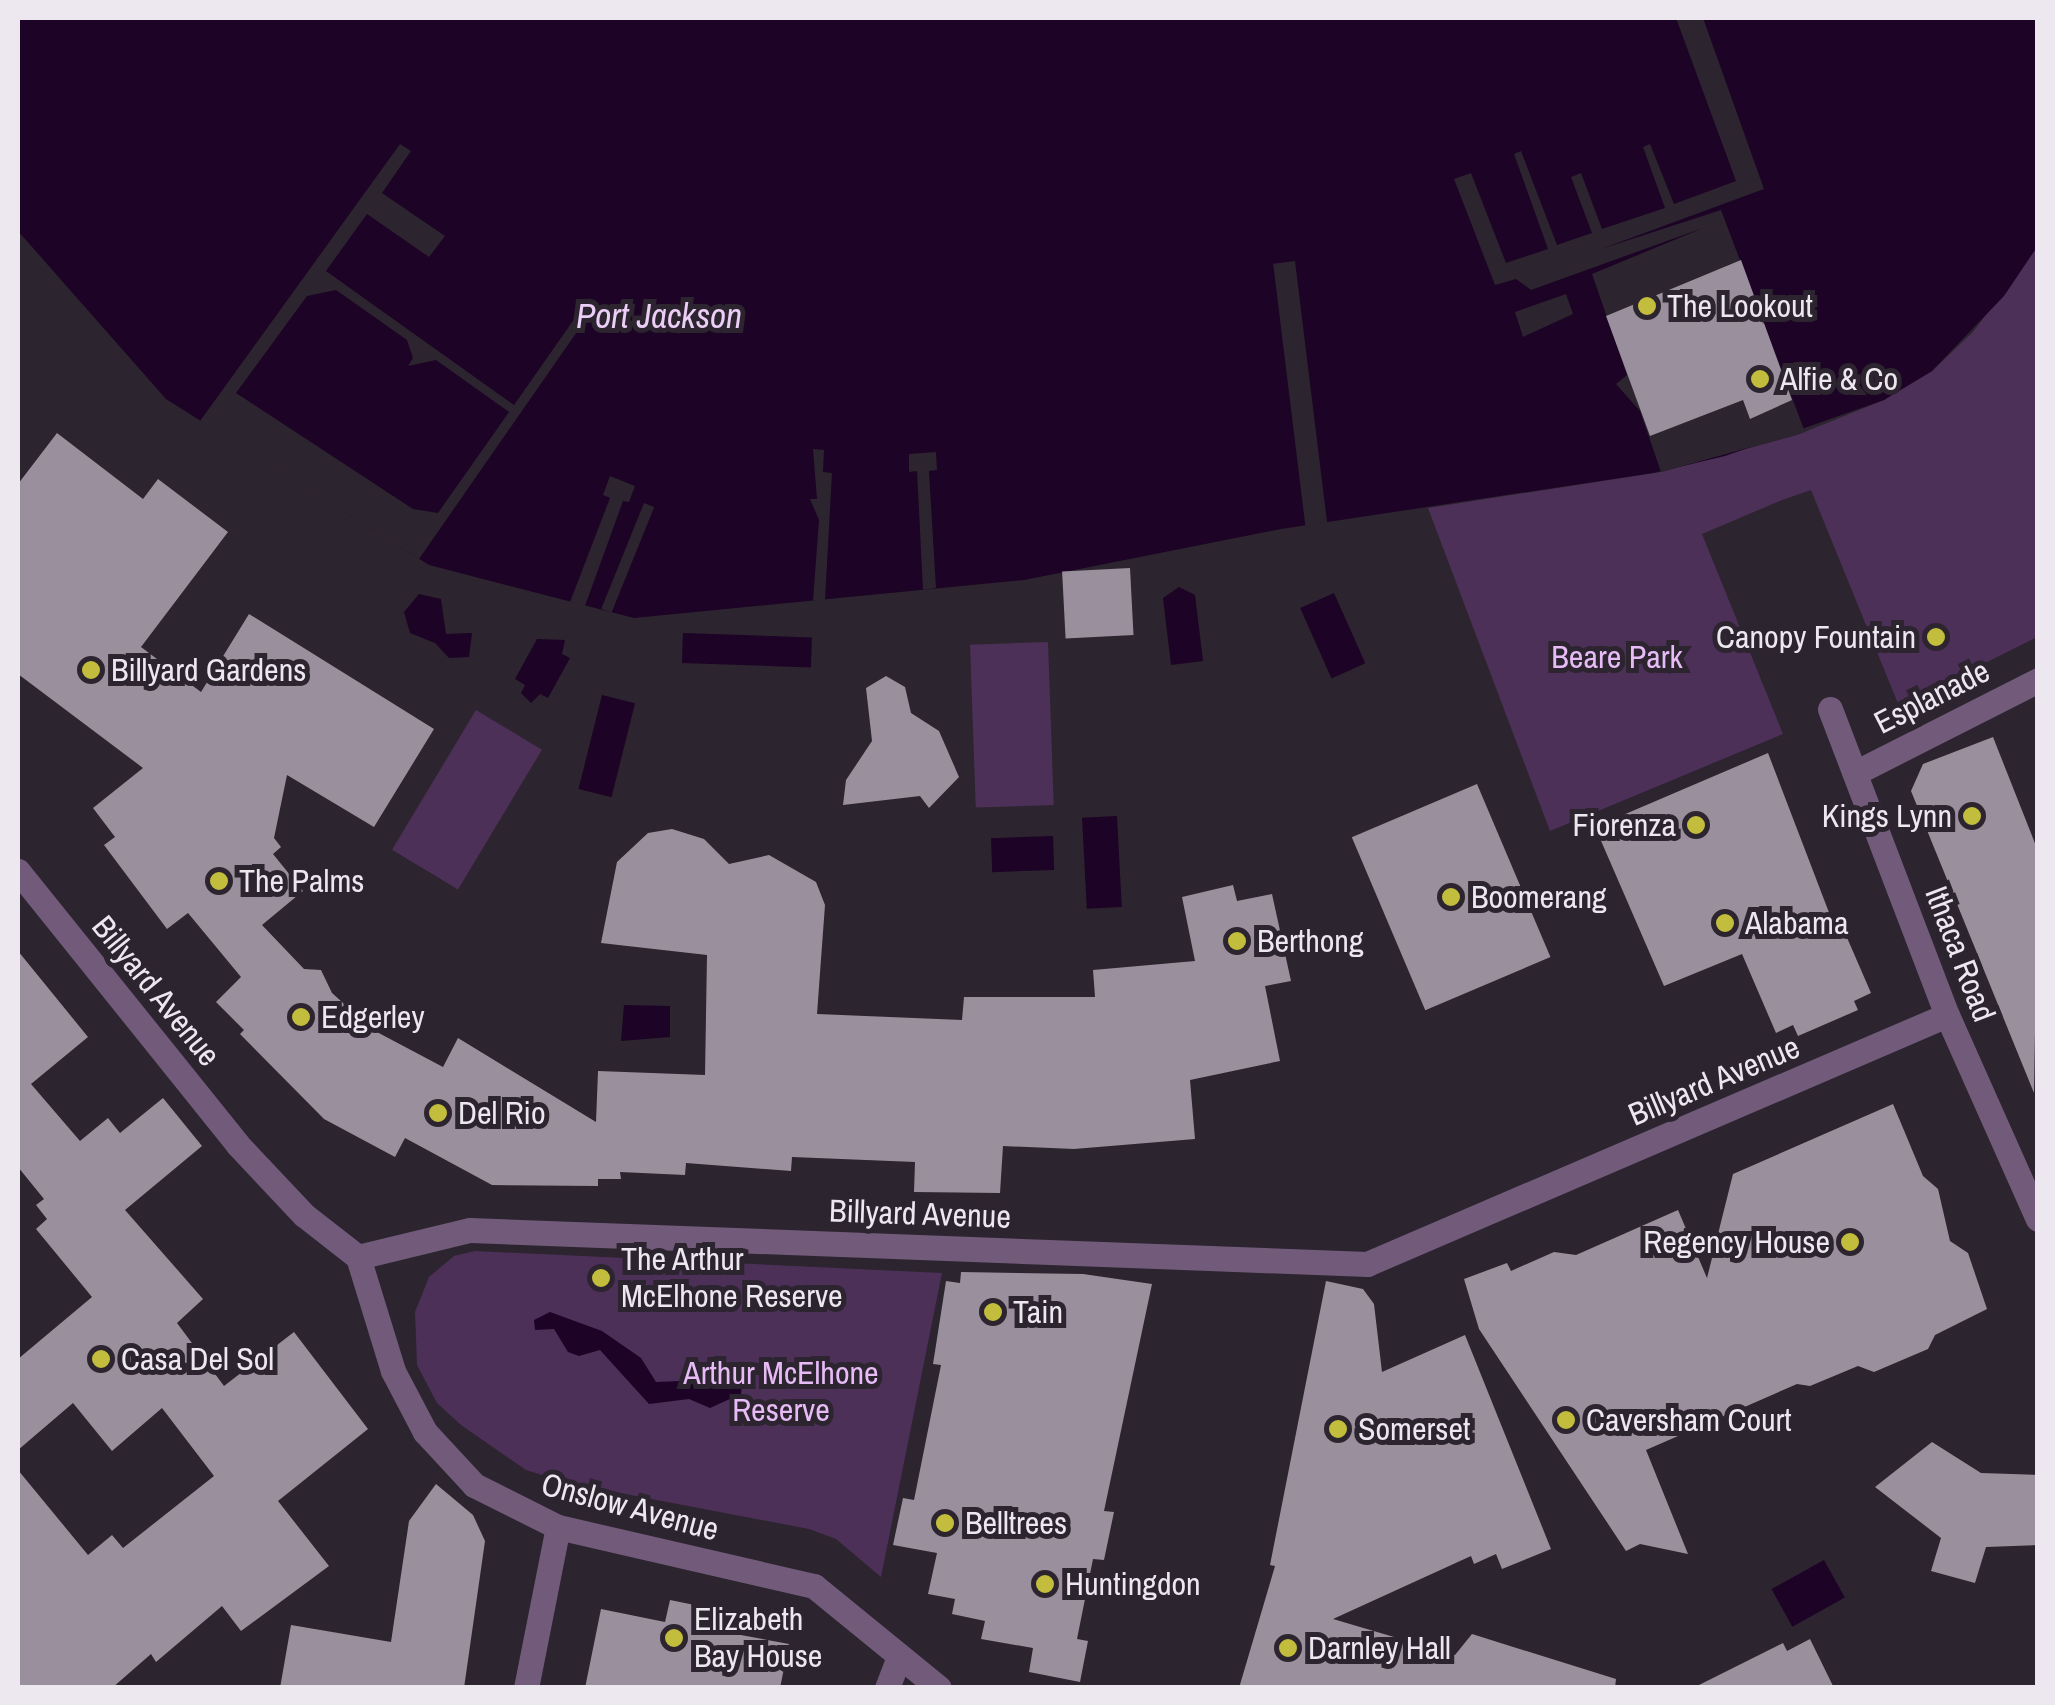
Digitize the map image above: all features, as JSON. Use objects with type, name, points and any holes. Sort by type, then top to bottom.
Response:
[{"type":"street","name":"Esplanade","points":[[1857,772],[2038,680]]},
{"type":"street","name":"Ithaca Road","points":[[1830,710],[1857,772],[1947,1015],[2038,1219]]},
{"type":"street","name":"Billyard Avenue","points":[[18,871],[238,1145],[304,1215],[358,1257],[470,1230],[1366,1264],[1947,1015]]},
{"type":"street","name":"Onslow Avenue","points":[[358,1257],[392,1371],[425,1432],[474,1485],[558,1526],[814,1586],[940,1688]]},
{"type":"street","points":[[526,1688],[558,1526]]},
{"type":"street","points":[[887,1688],[899,1656]]},
{"type":"green space","name":"Beare Park","points":[[2037,247],[2037,637],[1899,706],[1811,490],[1782,500],[1702,534],[1783,734],[1550,831],[1428,508],[1661,472],[1797,435],[1884,400],[1932,371],[1973,332]]},
{"type":"green space","points":[[1048,642],[1054,805],[976,808],[970,645]]},
{"type":"green space","points":[[476,710],[542,750],[458,889],[392,850]]},
{"type":"green space","name":"Arthur McElhone Reserve","points":[[475,1251],[942,1273],[881,1577],[836,1539],[809,1529],[568,1483],[526,1470],[461,1425],[437,1403],[417,1365],[415,1312],[429,1277],[454,1256]]},
{"type":"water","name":"Port Jackson","points":[[18,18],[2037,18],[2037,247],[2004,296],[1932,371],[1884,400],[1725,456],[1653,473],[1281,529],[1024,580],[634,618],[429,565],[166,399],[18,231]]},
{"type":"water","points":[[1179,587],[1195,595],[1203,661],[1171,665],[1163,598]]},
{"type":"water","points":[[1334,593],[1365,663],[1332,678],[1300,608]]},
{"type":"water","points":[[419,594],[441,599],[446,634],[472,633],[469,657],[449,658],[435,643],[410,633],[404,612]]},
{"type":"water","points":[[683,633],[812,638],[811,667],[682,663]]},
{"type":"water","points":[[537,639],[565,640],[562,654],[570,658],[548,698],[540,694],[531,703],[521,693],[525,685],[515,679]]},
{"type":"water","points":[[602,695],[635,703],[612,797],[579,789]]},
{"type":"water","points":[[1117,816],[1122,907],[1087,909],[1082,818]]},
{"type":"water","points":[[1053,836],[1054,870],[992,872],[991,838]]},
{"type":"water","points":[[624,1005],[670,1006],[670,1037],[621,1041]]},
{"type":"water","points":[[550,1312],[602,1331],[641,1358],[656,1382],[732,1379],[742,1385],[741,1394],[710,1408],[689,1399],[649,1404],[600,1350],[579,1356],[568,1352],[554,1329],[535,1330],[534,1320]]},
{"type":"water","points":[[1824,1560],[1845,1598],[1792,1627],[1772,1589]]},
{"type":"pier","points":[[1676,18],[1703,18],[1764,189],[1601,249],[1721,210],[1805,432],[1661,472],[1640,411],[1616,384],[1627,375],[1592,274],[1703,228],[1531,290],[1516,279],[1495,285],[1454,179],[1471,173],[1506,263],[1548,249],[1514,154],[1521,151],[1557,245],[1592,233],[1571,177],[1581,173],[1602,229],[1665,208],[1643,147],[1650,144],[1674,204],[1736,181]]},
{"type":"pier","points":[[400,144],[411,151],[382,193],[445,236],[429,257],[367,214],[326,271],[514,405],[589,298],[597,303],[419,559],[200,421]],"holes":[[[336,290],[407,340],[413,358],[408,366],[436,360],[509,412],[438,513],[413,509],[236,393],[307,296]]]},
{"type":"pier","points":[[1295,261],[1327,523],[1305,526],[1273,264]]},
{"type":"pier","points":[[1566,294],[1573,314],[1523,337],[1515,312]]},
{"type":"pier","points":[[813,449],[824,450],[823,472],[832,473],[825,600],[813,601],[819,520],[810,499],[817,499]]},
{"type":"pier","points":[[936,452],[937,470],[929,471],[936,588],[923,590],[917,471],[909,472],[909,454]]},
{"type":"pier","points":[[610,476],[635,486],[629,502],[623,501],[585,606],[570,602],[610,498],[603,495]]},
{"type":"pier","points":[[644,503],[654,507],[611,613],[601,609]]},
{"type":"building","points":[[1741,260],[1792,400],[1750,419],[1743,400],[1650,436],[1606,316]]},
{"type":"building","points":[[57,433],[143,499],[158,479],[228,532],[141,647],[201,692],[249,614],[434,729],[374,827],[287,775],[274,838],[281,847],[273,854],[303,891],[262,925],[304,969],[321,970],[332,993],[352,1011],[365,1011],[375,1031],[443,1067],[458,1038],[596,1122],[598,1071],[705,1075],[707,955],[601,943],[617,862],[648,833],[672,829],[704,839],[729,864],[769,855],[816,882],[825,905],[817,1014],[962,1020],[964,997],[1095,997],[1093,970],[1195,961],[1182,897],[1233,885],[1237,901],[1272,894],[1291,981],[1265,986],[1280,1061],[1190,1080],[1195,1139],[1074,1149],[1003,1146],[1000,1193],[914,1192],[915,1162],[792,1157],[791,1171],[686,1163],[685,1175],[620,1172],[621,1179],[598,1179],[598,1186],[492,1185],[405,1138],[395,1157],[324,1119],[240,1034],[244,1030],[216,1002],[241,977],[188,913],[167,929],[104,845],[115,837],[93,808],[143,768],[18,674],[18,484]]},
{"type":"building","points":[[1130,568],[1134,635],[1066,638],[1062,572]]},
{"type":"building","points":[[886,676],[905,687],[911,713],[939,731],[959,777],[929,808],[920,796],[843,805],[846,780],[872,741],[866,688]]},
{"type":"building","name":"Kings Lynn","points":[[1993,737],[2038,851],[2034,1093],[1911,791],[1923,764]]},
{"type":"building","points":[[1768,753],[1838,936],[1845,933],[1871,993],[1854,1001],[1858,1010],[1798,1036],[1793,1025],[1776,1033],[1742,954],[1664,986],[1595,827]]},
{"type":"building","name":"Boomerang","points":[[1477,784],[1550,957],[1425,1010],[1352,837]]},
{"type":"building","points":[[18,951],[88,1037],[31,1084],[80,1141],[108,1118],[120,1133],[163,1098],[202,1146],[125,1210],[203,1299],[177,1323],[224,1386],[294,1332],[368,1429],[278,1501],[329,1566],[241,1631],[222,1606],[156,1662],[151,1654],[112,1688],[18,1688],[18,1470],[88,1555],[112,1535],[123,1548],[214,1476],[162,1408],[112,1451],[73,1403],[18,1450],[18,1359],[92,1297],[36,1229],[47,1219],[36,1205],[44,1199],[18,1167]]},
{"type":"building","points":[[1893,1104],[1923,1176],[1938,1189],[1950,1241],[1968,1253],[1987,1309],[1935,1335],[1928,1349],[1874,1372],[1858,1366],[1810,1386],[1797,1384],[1646,1450],[1688,1554],[1640,1544],[1626,1551],[1479,1329],[1464,1279],[1507,1263],[1511,1271],[1554,1252],[1576,1255],[1678,1210],[1707,1278],[1733,1174]]},
{"type":"building","points":[[961,1272],[1083,1274],[1152,1284],[1104,1511],[1114,1512],[1104,1560],[1093,1559],[1077,1639],[1088,1641],[1080,1682],[1029,1672],[1033,1648],[981,1639],[985,1621],[952,1614],[955,1599],[928,1594],[937,1553],[893,1545],[903,1498],[914,1500],[941,1365],[933,1364],[946,1281],[960,1283]]},
{"type":"building","points":[[1326,1281],[1363,1289],[1374,1304],[1382,1372],[1465,1335],[1551,1549],[1502,1569],[1496,1554],[1474,1564],[1471,1556],[1333,1619],[1455,1655],[1472,1634],[1616,1679],[1615,1688],[1239,1688],[1275,1566],[1270,1565]]},
{"type":"building","points":[[1932,1442],[1981,1473],[2038,1475],[2038,1545],[1986,1547],[1975,1583],[1931,1571],[1941,1538],[1875,1487]]},
{"type":"building","points":[[436,1484],[473,1515],[485,1541],[464,1688],[280,1688],[291,1625],[391,1642],[409,1521]]},
{"type":"building","name":"Elizabeth Bay House","points":[[670,1600],[724,1611],[719,1631],[789,1644],[780,1688],[585,1688],[601,1609],[665,1622]]},
{"type":"building","points":[[1810,1639],[1834,1688],[1693,1688],[1783,1643],[1787,1651]]},
{"type":"place","name":"The Lookout","points":[[1647,306]]},
{"type":"place","name":"Alfie & Co","points":[[1760,379]]},
{"type":"place","name":"Canopy Fountain","points":[[1936,637]]},
{"type":"place","name":"Billyard Gardens","points":[[91,670]]},
{"type":"place","name":"Kings Lynn","points":[[1972,816]]},
{"type":"place","name":"Fiorenza","points":[[1696,825]]},
{"type":"place","name":"The Palms","points":[[219,881]]},
{"type":"place","name":"Boomerang","points":[[1451,897]]},
{"type":"place","name":"Alabama","points":[[1725,923]]},
{"type":"place","name":"Berthong","points":[[1237,941]]},
{"type":"place","name":"Edgerley","points":[[301,1017]]},
{"type":"place","name":"Del Rio","points":[[438,1113]]},
{"type":"place","name":"Regency House","points":[[1850,1242]]},
{"type":"place","name":"The Arthur McElhone Reserve","points":[[601,1278]]},
{"type":"place","name":"Tain","points":[[993,1312]]},
{"type":"place","name":"Casa Del Sol","points":[[101,1359]]},
{"type":"place","name":"Caversham Court","points":[[1566,1420]]},
{"type":"place","name":"Somerset","points":[[1338,1429]]},
{"type":"place","name":"Belltrees","points":[[945,1523]]},
{"type":"place","name":"Huntingdon","points":[[1045,1584]]},
{"type":"place","name":"Elizabeth Bay House","points":[[674,1638]]},
{"type":"place","name":"Darnley Hall","points":[[1288,1648]]}]
